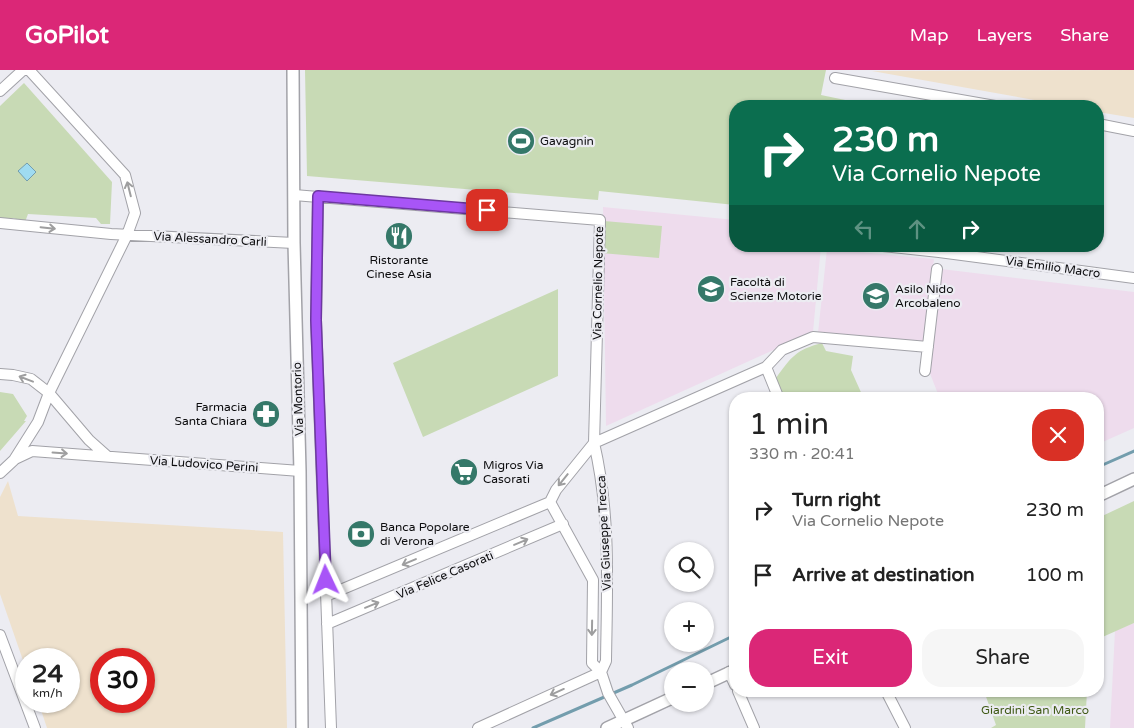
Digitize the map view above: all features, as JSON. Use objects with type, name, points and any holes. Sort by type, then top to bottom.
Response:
[{"type":"street","points":[[0,91],[23,70]]},
{"type":"street","points":[[0,473],[14,460],[38,422],[49,394],[127,235],[135,213],[125,174],[29,70]]},
{"type":"street","name":"Via Montorio","points":[[293,70],[294,244],[300,471],[302,728]]},
{"type":"street","points":[[835,78],[961,100]]},
{"type":"street","points":[[1104,125],[1134,131]]},
{"type":"street","name":"Via Cornelio Nepote","points":[[294,195],[600,220],[594,443]]},
{"type":"street","name":"Via Montorio","points":[[318,196],[316,320],[332,728]]},
{"type":"street","name":"Via Alessandro Carli","points":[[0,223],[127,235],[294,244]]},
{"type":"street","name":"Via Emilio Macro","points":[[939,252],[1134,278]]},
{"type":"street","points":[[925,370],[937,269]]},
{"type":"street","points":[[326,596],[550,502],[556,490],[594,443],[766,367],[782,350],[813,337],[928,347]]},
{"type":"street","points":[[766,367],[776,392]]},
{"type":"street","points":[[0,374],[31,379],[49,394],[89,440],[107,456]]},
{"type":"street","name":"Via Giuseppe Trecca","points":[[594,443],[602,478],[608,558],[606,662],[601,672]]},
{"type":"street","name":"Via Ludovico Perini","points":[[14,460],[32,451],[300,471]]},
{"type":"street","points":[[1104,493],[1134,479]]},
{"type":"street","name":"Via Giuseppe Trecca","points":[[550,502],[593,580],[592,663],[601,672],[608,693],[626,724]]},
{"type":"street","name":"Via Felice Casorati","points":[[327,624],[563,524]]},
{"type":"street","points":[[0,635],[35,728]]},
{"type":"street","points":[[478,728],[601,672]]},
{"type":"street","points":[[714,680],[729,672]]},
{"type":"street","points":[[741,697],[754,728]]},
{"type":"street","points":[[889,697],[904,728]]},
{"type":"street","points":[[607,728],[626,724],[664,703]]},
{"type":"shaded area","points":[[1134,70],[1134,118],[1104,113],[1104,100],[1034,100],[872,71]]},
{"type":"shaded area","name":"Facoltà di Scienze Motorie","points":[[603,207],[729,219],[729,252],[820,252],[813,332],[606,426]]},
{"type":"shaded area","name":"Asilo Nido Arcobaleno","points":[[827,252],[859,252],[934,259],[924,342],[818,333]]},
{"type":"shaded area","points":[[941,269],[1134,292],[1134,428],[1104,441],[1104,392],[937,392],[929,371]]},
{"type":"shaded area","points":[[8,481],[18,516],[283,532],[287,728],[47,728],[42,713],[80,713],[80,648],[19,648],[0,594],[0,497]]},
{"type":"shaded area","points":[[1134,623],[1134,728],[1110,728],[1115,631]]},
{"type":"green space","name":"Gavagnin","points":[[305,70],[826,70],[821,95],[845,100],[729,100],[729,204],[599,191],[598,200],[307,176]]},
{"type":"green space","points":[[24,83],[112,182],[110,224],[101,224],[96,218],[28,214],[25,222],[13,218],[10,221],[0,218],[0,106]]},
{"type":"green space","points":[[604,221],[662,226],[659,258],[601,253]]},
{"type":"green space","points":[[558,289],[558,376],[423,437],[393,363]]},
{"type":"green space","points":[[822,343],[826,351],[853,356],[851,370],[861,392],[782,392],[776,378],[795,355],[806,348]]},
{"type":"green space","points":[[0,392],[13,394],[27,416],[24,421],[26,421],[0,451]]},
{"type":"green space","points":[[1134,501],[1134,623],[1104,636],[1104,515]]},
{"type":"green space","name":"Giardini San Marco","points":[[986,697],[1087,697],[1085,728],[991,728],[996,725]]},
{"type":"water","points":[[27,163],[36,172],[27,181],[18,171]]},
{"type":"waterway","points":[[1104,464],[1134,451]]},
{"type":"waterway","points":[[533,728],[632,685],[729,638]]},
{"type":"place","name":"Gavagnin","points":[[521,141]]},
{"type":"place","name":"Ristorante Cinese Asia","points":[[399,236]]},
{"type":"place","name":"Facoltà di Scienze Motorie","points":[[711,289]]},
{"type":"place","name":"Asilo Nido Arcobaleno","points":[[876,296]]},
{"type":"place","name":"Farmacia Santa Chiara","points":[[266,414]]},
{"type":"place","name":"Migros Via Casorati","points":[[464,472]]},
{"type":"place","name":"Banca Popolare di Verona","points":[[361,534]]},
{"type":"route","points":[[326,580],[316,320],[318,196],[487,210]]}]
